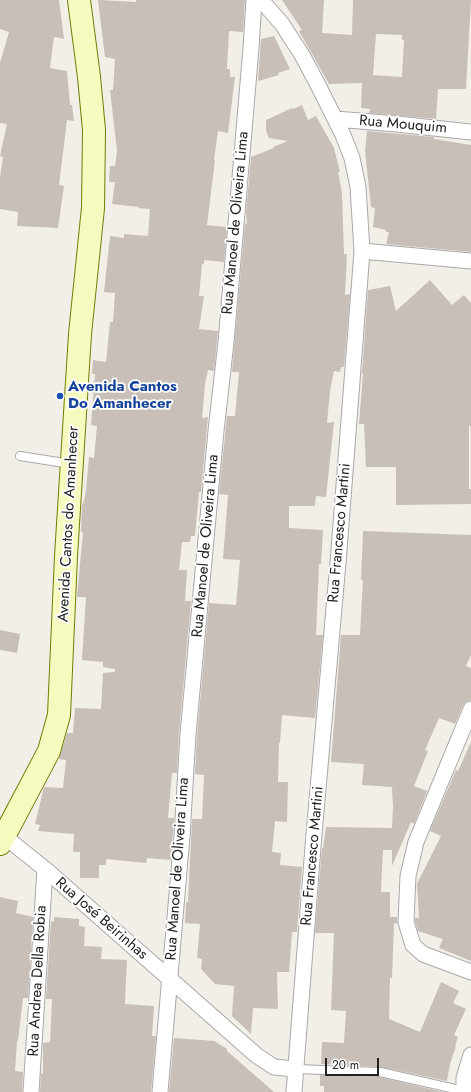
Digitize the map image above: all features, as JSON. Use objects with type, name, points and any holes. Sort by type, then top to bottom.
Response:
[{"type":"main road","name":"Avenida Cantos do Amanhecer","points":[[1,837],[49,751],[59,715],[66,556],[80,334],[93,208],[93,115],[79,0]]},
{"type":"street","name":"Rua Manoel de Oliveira Lima","points":[[160,1092],[182,836],[188,734],[226,342],[254,0]]},
{"type":"street","name":"Rua Francesco Martini","points":[[261,0],[282,24],[294,43],[318,85],[343,134],[352,158],[358,187],[362,251],[339,556],[294,1080]]},
{"type":"street","name":"Rua Mouquim","points":[[335,119],[471,132]]},
{"type":"street","points":[[362,251],[471,261]]},
{"type":"street","points":[[471,709],[416,842],[408,876],[406,922],[413,945],[423,954],[471,972]]},
{"type":"street","name":"Rua José Beirinhas","points":[[1,837],[45,869],[170,978],[234,1037],[256,1055],[294,1080]]},
{"type":"street","name":"Rua Andrea Della Robia","points":[[31,1092],[45,869]]},
{"type":"street","points":[[464,1091],[464,1078],[471,1055]]},
{"type":"street","points":[[294,1080],[303,1092]]},
{"type":"lane","points":[[20,456],[73,464]]},
{"type":"lane","points":[[294,1080],[380,1072],[464,1091]]},
{"type":"building","points":[[0,0],[59,0],[64,39],[54,37],[50,68],[67,71],[70,105],[72,105],[74,121],[67,120],[59,185],[64,186],[58,228],[17,226],[18,212],[0,209],[0,177],[3,157],[0,156],[7,124],[0,123],[0,63],[9,32],[0,29]]},
{"type":"building","points":[[98,0],[136,2],[136,0],[245,0],[243,32],[229,31],[227,69],[230,69],[230,77],[235,77],[228,133],[218,131],[207,225],[227,227],[224,262],[204,260],[204,264],[202,264],[199,296],[204,296],[199,329],[218,331],[214,371],[208,370],[205,384],[202,418],[208,417],[195,536],[191,536],[190,542],[182,542],[179,570],[187,570],[185,601],[191,601],[179,733],[177,773],[172,773],[168,818],[174,818],[171,860],[147,858],[146,863],[106,859],[106,865],[99,865],[99,878],[80,878],[80,852],[73,852],[74,834],[38,831],[40,825],[35,824],[44,787],[63,788],[66,760],[59,759],[67,733],[73,733],[75,708],[101,709],[103,673],[115,672],[115,669],[103,667],[103,662],[82,660],[86,597],[77,597],[83,532],[81,532],[82,505],[86,490],[89,457],[94,458],[97,426],[91,425],[95,374],[92,374],[93,360],[106,362],[110,322],[113,322],[115,293],[104,292],[110,236],[124,238],[124,234],[148,236],[150,209],[112,204],[115,182],[109,182],[110,166],[115,166],[117,151],[110,90],[113,90],[115,59],[105,57]]},
{"type":"building","points":[[282,0],[324,0],[322,33],[352,35],[353,0],[471,0],[466,89],[438,89],[436,119],[369,113],[370,109],[361,108],[362,83],[329,84],[299,31],[302,30]],"holes":[[[376,34],[402,35],[402,40],[404,40],[402,77],[373,75]]]},
{"type":"building","points":[[274,36],[290,69],[278,73],[279,75],[258,81],[261,39]]},
{"type":"building","points":[[302,105],[308,120],[316,116],[334,148],[340,172],[338,172],[342,193],[344,254],[347,254],[345,295],[350,294],[344,367],[341,367],[340,372],[334,371],[330,391],[327,423],[334,422],[326,497],[316,496],[315,506],[289,506],[289,528],[323,530],[321,564],[319,564],[316,635],[323,635],[315,718],[282,715],[279,743],[278,782],[288,782],[287,822],[275,821],[272,852],[281,853],[280,865],[302,867],[297,932],[292,932],[289,972],[277,972],[278,1009],[253,1008],[251,1034],[232,1016],[234,986],[215,984],[201,969],[202,959],[197,958],[200,924],[185,923],[186,902],[188,902],[192,819],[202,819],[204,775],[195,774],[209,603],[236,605],[240,560],[223,559],[228,495],[219,494],[227,416],[235,416],[239,372],[232,372],[245,223],[247,224],[246,212],[251,157],[288,141],[269,138],[266,131],[266,120]]},
{"type":"building","points":[[367,131],[434,137],[434,139],[471,145],[471,252],[386,244],[389,232],[373,227],[375,208],[371,207],[365,151]]},
{"type":"building","points":[[430,280],[452,305],[464,295],[471,303],[471,427],[469,425],[469,489],[471,489],[471,504],[396,505],[396,467],[366,467],[364,424],[359,424],[368,290],[390,286],[396,311]]},
{"type":"building","points":[[363,531],[471,535],[471,655],[466,666],[471,668],[471,700],[463,705],[455,724],[439,718],[425,750],[428,751],[414,786],[427,791],[414,824],[411,822],[392,866],[392,850],[383,850],[381,892],[390,892],[390,917],[397,917],[397,924],[394,923],[389,1019],[420,1032],[441,982],[459,991],[453,1003],[466,1009],[454,1035],[458,1037],[450,1064],[447,1081],[381,1067],[321,1064],[322,1042],[344,1043],[346,1011],[331,1010],[334,933],[315,933],[322,848],[326,827],[392,828],[392,787],[362,785],[364,764],[331,762],[341,635],[360,635],[363,580],[361,580]]},
{"type":"building","points":[[0,630],[20,634],[17,653],[0,650]]},
{"type":"building","points":[[471,742],[471,961],[439,948],[443,939],[418,931],[415,918],[419,918],[417,884],[441,836],[430,831],[456,770],[458,771]]},
{"type":"building","points":[[0,897],[18,901],[16,913],[33,917],[28,998],[23,998],[17,1041],[15,1071],[23,1072],[22,1092],[0,1092]]},
{"type":"building","points":[[54,917],[79,919],[79,926],[85,927],[84,946],[102,947],[101,959],[127,960],[125,1004],[154,1006],[152,1036],[156,1036],[151,1092],[40,1092],[41,1073],[43,1074],[43,1043],[50,1042],[52,999],[46,999],[51,921],[54,922]]},
{"type":"building","points":[[174,1038],[214,1041],[227,1049],[227,1051],[274,1092],[169,1092]]},
{"type":"building","points":[[320,1075],[379,1077],[443,1092],[324,1092],[324,1086],[320,1086]]},
{"type":"place","name":"Avenida Cantos Do Amanhecer","points":[[60,396]]}]
